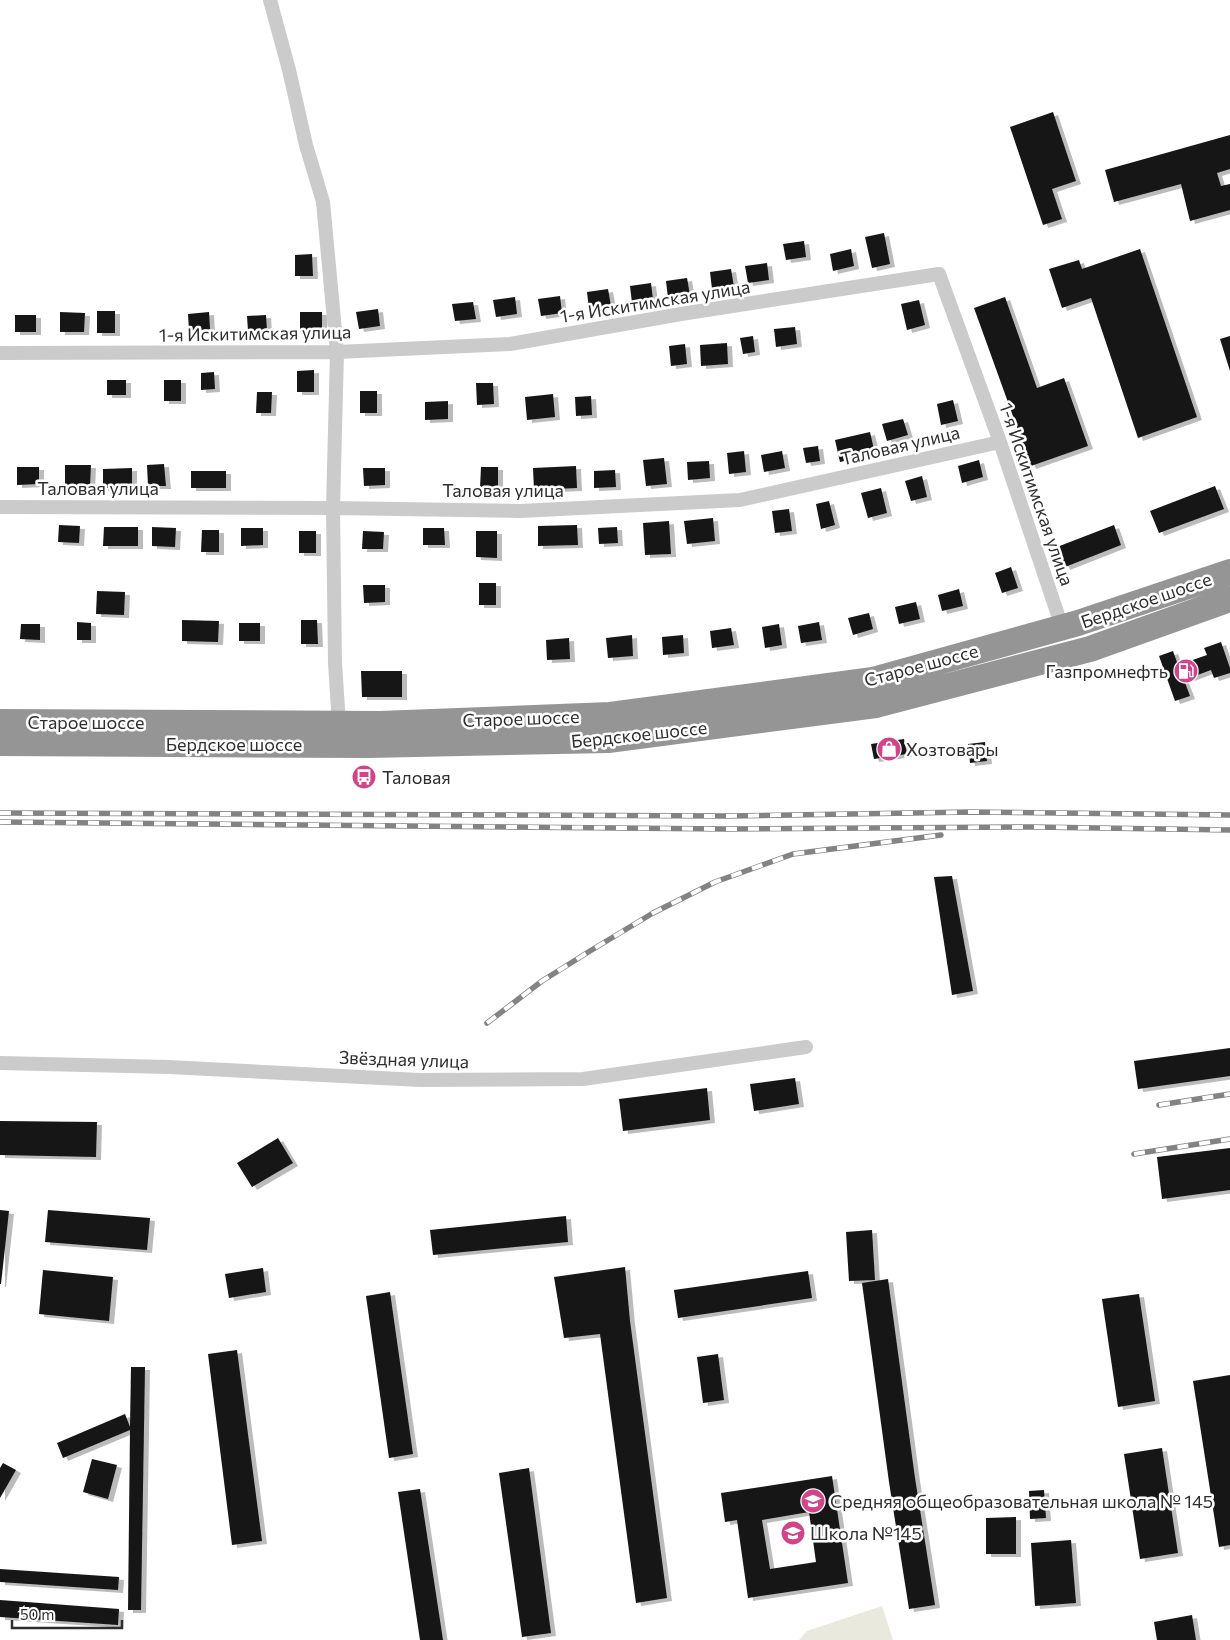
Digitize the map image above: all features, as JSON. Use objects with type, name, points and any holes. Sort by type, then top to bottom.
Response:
[{"type":"highway","name":"Бердское шоссе","points":[[1062,628],[1230,572]]},
{"type":"highway","name":"Бердское шоссе","points":[[0,743],[368,745],[608,740],[876,705],[1090,649],[1230,599]]},
{"type":"highway","name":"Старое шоссе","points":[[0,722],[380,724],[610,715],[864,682],[1062,628]]},
{"type":"street","points":[[270,0],[289,70],[306,145],[323,202],[337,352],[333,508],[335,663],[339,724]]},
{"type":"street","name":"1-я Искитимская улица","points":[[0,353],[337,352],[510,344],[681,314],[939,274],[1000,442],[1062,628]]},
{"type":"street","name":"Таловая улица","points":[[0,507],[333,508],[520,511],[740,500],[1000,442]]},
{"type":"street","name":"Звёздная улица","points":[[0,1063],[169,1067],[420,1080],[554,1080],[583,1079],[806,1046]]},
{"type":"shaded area","points":[[882,1606],[893,1640],[799,1640],[807,1631]]},
{"type":"building","points":[[1053,112],[1076,181],[1052,189],[1062,219],[1043,225],[1010,127]]},
{"type":"building","points":[[1230,135],[1230,169],[1217,173],[1221,186],[1230,184],[1230,210],[1190,221],[1181,184],[1114,202],[1105,170]]},
{"type":"building","points":[[884,233],[890,264],[872,268],[865,237]]},
{"type":"building","points":[[804,241],[806,257],[786,260],[783,244]]},
{"type":"building","points":[[851,249],[854,266],[833,271],[830,254]]},
{"type":"building","points":[[1140,249],[1197,417],[1138,438],[1091,298],[1062,308],[1049,269],[1079,260],[1082,269]]},
{"type":"building","points":[[312,254],[313,276],[295,276],[295,255]]},
{"type":"building","points":[[767,263],[769,280],[748,283],[745,266]]},
{"type":"building","points":[[731,269],[734,287],[712,289],[710,272]]},
{"type":"building","points":[[687,278],[690,295],[668,298],[666,281]]},
{"type":"building","points":[[651,283],[653,300],[632,303],[630,286]]},
{"type":"building","points":[[608,289],[611,306],[589,309],[587,292]]},
{"type":"building","points":[[560,296],[562,313],[541,316],[538,299]]},
{"type":"building","points":[[515,297],[517,314],[496,317],[493,300]]},
{"type":"building","points":[[1005,297],[1037,388],[1064,378],[1088,446],[1031,466],[974,308]]},
{"type":"building","points":[[919,300],[925,325],[907,330],[901,304]]},
{"type":"building","points":[[473,302],[476,319],[455,321],[452,304]]},
{"type":"building","points":[[378,309],[380,326],[359,329],[356,312]]},
{"type":"building","points":[[97,311],[115,311],[115,333],[97,333]]},
{"type":"building","points":[[60,312],[85,313],[84,332],[60,332]]},
{"type":"building","points":[[209,312],[210,329],[189,331],[188,314]]},
{"type":"building","points":[[300,312],[322,312],[322,332],[300,332]]},
{"type":"building","points":[[15,315],[36,315],[36,332],[15,332]]},
{"type":"building","points":[[266,315],[267,331],[248,331],[247,316]]},
{"type":"building","points":[[795,327],[797,344],[776,347],[774,329]]},
{"type":"building","points":[[753,336],[755,352],[743,354],[740,338]]},
{"type":"building","points":[[1230,336],[1230,371],[1220,339]]},
{"type":"building","points":[[727,343],[728,364],[701,366],[700,345]]},
{"type":"building","points":[[685,344],[687,364],[671,366],[669,346]]},
{"type":"building","points":[[314,370],[314,392],[297,392],[297,371]]},
{"type":"building","points":[[214,372],[215,389],[201,390],[201,373]]},
{"type":"building","points":[[107,380],[126,380],[126,395],[107,395]]},
{"type":"building","points":[[164,380],[181,380],[181,401],[164,401]]},
{"type":"building","points":[[476,383],[493,383],[494,404],[477,405]]},
{"type":"building","points":[[360,391],[377,391],[377,413],[360,413]]},
{"type":"building","points":[[257,392],[272,392],[271,413],[256,413]]},
{"type":"building","points":[[553,394],[555,417],[527,420],[525,397]]},
{"type":"building","points":[[591,396],[592,415],[576,416],[575,397]]},
{"type":"building","points":[[953,400],[958,421],[941,425],[937,404]]},
{"type":"building","points":[[448,401],[448,419],[425,420],[425,402]]},
{"type":"building","points":[[903,419],[908,435],[887,441],[882,424]]},
{"type":"building","points":[[870,432],[875,454],[840,462],[835,440]]},
{"type":"building","points":[[818,446],[820,461],[806,463],[803,448]]},
{"type":"building","points":[[744,451],[746,472],[729,474],[727,453]]},
{"type":"building","points":[[782,451],[785,468],[764,472],[761,455]]},
{"type":"building","points":[[664,458],[667,484],[646,486],[643,460]]},
{"type":"building","points":[[979,460],[983,477],[962,483],[958,466]]},
{"type":"building","points":[[709,461],[710,478],[688,480],[687,462]]},
{"type":"building","points":[[164,464],[166,486],[148,486],[147,465]]},
{"type":"building","points":[[65,465],[91,465],[90,486],[65,486]]},
{"type":"building","points":[[576,466],[577,488],[534,490],[533,468]]},
{"type":"building","points":[[17,467],[39,467],[39,484],[17,485]]},
{"type":"building","points":[[481,467],[498,467],[498,488],[480,488]]},
{"type":"building","points":[[132,468],[132,487],[103,488],[103,469]]},
{"type":"building","points":[[363,468],[385,468],[385,485],[364,486]]},
{"type":"building","points":[[615,470],[616,487],[594,488],[594,471]]},
{"type":"building","points":[[191,471],[226,471],[226,488],[191,488]]},
{"type":"building","points":[[922,476],[927,497],[911,501],[905,481]]},
{"type":"building","points":[[1215,486],[1224,509],[1159,533],[1150,511]]},
{"type":"building","points":[[881,488],[887,513],[868,518],[861,493]]},
{"type":"building","points":[[829,501],[835,525],[821,529],[816,504]]},
{"type":"building","points":[[789,509],[792,531],[775,533],[772,511]]},
{"type":"building","points":[[713,518],[715,541],[687,544],[684,521]]},
{"type":"building","points":[[669,521],[671,554],[645,555],[643,523]]},
{"type":"building","points":[[59,525],[80,526],[79,543],[58,542]]},
{"type":"building","points":[[577,525],[578,545],[538,546],[538,526]]},
{"type":"building","points":[[1114,525],[1121,545],[1065,567],[1057,547]]},
{"type":"building","points":[[104,527],[138,527],[138,546],[103,546]]},
{"type":"building","points":[[152,527],[176,528],[175,547],[152,546]]},
{"type":"building","points":[[617,527],[618,543],[599,544],[598,528]]},
{"type":"building","points":[[241,528],[263,528],[263,545],[241,546]]},
{"type":"building","points":[[423,528],[444,528],[445,545],[423,545]]},
{"type":"building","points":[[202,530],[219,530],[219,552],[201,552]]},
{"type":"building","points":[[299,531],[316,531],[316,553],[299,553]]},
{"type":"building","points":[[363,531],[384,532],[383,549],[362,549]]},
{"type":"building","points":[[476,531],[497,531],[497,558],[476,557]]},
{"type":"building","points":[[1011,567],[1018,588],[1002,593],[995,573]]},
{"type":"building","points":[[479,583],[496,583],[496,605],[479,605]]},
{"type":"building","points":[[363,585],[385,585],[385,602],[364,603]]},
{"type":"building","points":[[959,589],[963,606],[942,611],[938,595]]},
{"type":"building","points":[[97,591],[125,592],[124,615],[96,614]]},
{"type":"building","points":[[916,602],[920,619],[899,624],[895,607]]},
{"type":"building","points":[[869,613],[873,629],[853,635],[848,618]]},
{"type":"building","points":[[182,620],[219,621],[218,642],[182,641]]},
{"type":"building","points":[[301,620],[317,620],[318,644],[301,644]]},
{"type":"building","points":[[77,622],[91,623],[91,640],[77,640]]},
{"type":"building","points":[[819,622],[822,640],[801,643],[798,626]]},
{"type":"building","points":[[239,623],[260,623],[260,641],[239,641]]},
{"type":"building","points":[[21,624],[40,624],[40,640],[20,639]]},
{"type":"building","points":[[779,624],[782,645],[765,648],[762,627]]},
{"type":"building","points":[[731,628],[734,645],[712,648],[710,631]]},
{"type":"building","points":[[632,635],[633,656],[608,658],[606,638]]},
{"type":"building","points":[[683,635],[684,653],[663,655],[662,637]]},
{"type":"building","points":[[569,638],[570,659],[547,660],[546,640]]},
{"type":"building","name":"Газпромнефть","points":[[1221,642],[1230,673],[1214,678],[1211,670],[1184,680],[1190,696],[1175,701],[1159,656],[1173,651],[1178,665],[1207,655],[1204,648]]},
{"type":"building","points":[[361,671],[402,671],[402,697],[362,697]]},
{"type":"building","name":"Хозтовары","points":[[904,739],[907,754],[874,759],[871,744]]},
{"type":"building","points":[[985,742],[987,761],[970,763],[968,744]]},
{"type":"building","points":[[952,876],[973,991],[952,995],[934,877]]},
{"type":"building","points":[[1230,1048],[1230,1076],[1138,1089],[1134,1061]]},
{"type":"building","points":[[795,1078],[799,1104],[754,1111],[750,1084]]},
{"type":"building","points":[[707,1088],[710,1120],[623,1131],[619,1099]]},
{"type":"building","points":[[0,1121],[97,1122],[96,1157],[0,1155]]},
{"type":"building","points":[[278,1138],[293,1163],[252,1187],[237,1163]]},
{"type":"building","points":[[1230,1148],[1230,1190],[1162,1199],[1157,1157]]},
{"type":"building","points":[[0,1210],[9,1211],[1,1284],[0,1284]]},
{"type":"building","points":[[48,1210],[150,1218],[147,1250],[45,1242]]},
{"type":"building","points":[[566,1216],[568,1242],[433,1255],[430,1230]]},
{"type":"building","points":[[872,1230],[875,1280],[849,1281],[846,1232]]},
{"type":"building","points":[[625,1267],[630,1321],[667,1598],[636,1603],[600,1334],[564,1338],[554,1277]]},
{"type":"building","points":[[263,1268],[266,1292],[229,1298],[225,1274]]},
{"type":"building","points":[[43,1270],[113,1277],[109,1321],[39,1314]]},
{"type":"building","points":[[808,1271],[812,1298],[678,1318],[674,1290]]},
{"type":"building","points":[[888,1279],[915,1478],[935,1605],[909,1609],[889,1482],[862,1283]]},
{"type":"building","points":[[390,1292],[413,1454],[389,1458],[366,1296]]},
{"type":"building","points":[[1139,1294],[1155,1401],[1118,1407],[1102,1299]]},
{"type":"building","points":[[237,1350],[262,1541],[232,1545],[208,1354]]},
{"type":"building","points":[[718,1354],[724,1400],[703,1403],[697,1357]]},
{"type":"building","points":[[131,1367],[145,1367],[141,1610],[128,1610],[130,1430],[63,1458],[57,1443],[125,1414],[130,1427]]},
{"type":"building","points":[[1230,1375],[1230,1545],[1219,1547],[1193,1381]]},
{"type":"building","points":[[1162,1448],[1178,1553],[1140,1559],[1124,1454]]},
{"type":"building","points":[[92,1459],[117,1465],[108,1499],[83,1492]]},
{"type":"building","points":[[3,1463],[16,1470],[0,1498],[0,1468]]},
{"type":"building","points":[[529,1468],[551,1633],[522,1637],[499,1473]]},
{"type":"building","name":"Средняя общеобразовательная школа № 145","points":[[832,1476],[848,1583],[748,1598],[737,1520],[725,1522],[721,1493]],"holes":[[[809,1512],[816,1562],[770,1569],[762,1520]]]},
{"type":"building","points":[[420,1489],[443,1640],[420,1640],[398,1492]]},
{"type":"building","points":[[1044,1490],[1046,1518],[1030,1519],[1029,1491]]},
{"type":"building","points":[[1016,1517],[1016,1554],[986,1554],[986,1518]]},
{"type":"building","points":[[1071,1540],[1076,1603],[1035,1606],[1031,1543]]},
{"type":"building","points":[[0,1569],[119,1577],[118,1590],[0,1582]]},
{"type":"building","points":[[0,1600],[119,1609],[118,1625],[0,1617]]},
{"type":"building","points":[[1192,1615],[1196,1640],[1157,1640],[1154,1622]]},
{"type":"railway","points":[[0,813],[727,816],[970,812],[1230,815]]},
{"type":"railway","points":[[0,822],[726,829],[1033,827],[1230,830]]},
{"type":"railway","points":[[487,1023],[542,981],[590,951],[653,913],[715,882],[793,854],[941,835]]},
{"type":"railway","points":[[1159,1105],[1230,1094]]},
{"type":"railway","points":[[1134,1154],[1230,1139]]},
{"type":"place","name":"Газпромнефть","points":[[1186,671]]},
{"type":"place","name":"Хозтовары","points":[[889,749]]},
{"type":"place","name":"Таловая","points":[[364,777]]},
{"type":"place","name":"Средняя общеобразовательная школа № 145","points":[[813,1501]]},
{"type":"place","name":"Школа №145","points":[[793,1533]]}]
